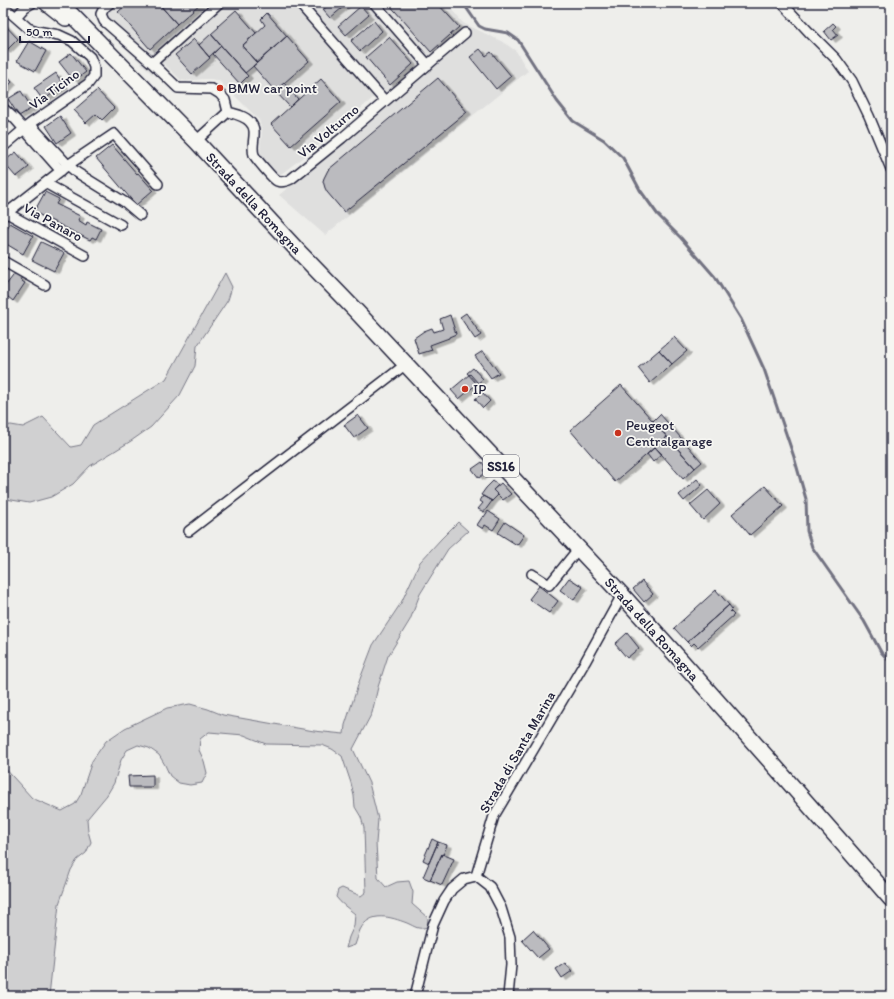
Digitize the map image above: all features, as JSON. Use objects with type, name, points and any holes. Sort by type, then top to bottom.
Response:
[{"type":"main road","name":"Strada della Romagna","points":[[46,3],[101,44]]},
{"type":"main road","name":"Strada della Romagna","points":[[60,3],[196,141],[622,595],[891,899]]},
{"type":"street","points":[[110,3],[104,8],[101,14],[104,21],[178,88],[212,89],[220,94],[225,100],[228,112],[196,141]]},
{"type":"street","points":[[152,63],[219,3]]},
{"type":"street","points":[[299,3],[385,101]]},
{"type":"street","points":[[374,3],[428,65]]},
{"type":"street","points":[[782,3],[836,59],[852,81],[869,116],[891,169]]},
{"type":"street","points":[[16,17],[28,4]]},
{"type":"street","name":"Via Ticino","points":[[3,5],[28,28],[37,32],[59,35],[72,40],[90,57],[94,67],[94,76],[88,84],[27,126],[3,147]]},
{"type":"street","name":"Via Volturno","points":[[228,112],[242,116],[251,122],[255,133],[253,147],[254,155],[276,180],[284,182],[291,179],[325,152],[465,33]]},
{"type":"street","points":[[3,108],[15,119],[27,126],[64,168],[76,172],[126,203],[140,215]]},
{"type":"street","name":"Via Panaro","points":[[86,256],[5,214],[64,168],[114,134],[158,184]]},
{"type":"street","points":[[45,183],[121,225]]},
{"type":"street","points":[[3,261],[45,285]]},
{"type":"street","points":[[189,531],[406,364]]},
{"type":"street","points":[[532,574],[549,585],[578,549]]},
{"type":"street","name":"Strada di Santa Marina","points":[[476,876],[494,816],[585,662],[622,595]]},
{"type":"street","points":[[415,996],[432,925],[444,901],[452,889],[464,879],[476,876],[490,887],[501,908],[510,937],[511,965],[508,996]]},
{"type":"shaded area","points":[[101,3],[446,3],[463,23],[501,41],[516,51],[528,71],[325,235],[279,195],[384,109],[374,97],[319,145],[281,174],[278,174],[262,158],[260,151],[262,131],[259,120],[233,94],[219,81],[211,79],[181,80],[164,64],[152,74],[99,22],[95,14]]},
{"type":"shaded area","points":[[225,273],[232,287],[228,300],[197,346],[195,366],[180,395],[151,427],[90,466],[73,484],[51,497],[29,503],[6,499],[3,500],[3,426],[11,425],[23,427],[43,417],[71,447],[81,445],[93,425],[166,379]]},
{"type":"shaded area","points":[[458,522],[468,531],[448,549],[420,594],[410,620],[388,656],[378,687],[372,713],[353,749],[369,783],[378,819],[376,843],[378,878],[386,887],[397,882],[409,881],[413,892],[412,904],[428,918],[427,927],[419,928],[388,917],[375,917],[364,924],[360,930],[355,945],[346,948],[354,926],[355,914],[342,904],[336,897],[338,890],[342,888],[361,896],[366,892],[364,828],[361,817],[355,807],[351,783],[342,756],[332,749],[322,745],[266,744],[244,735],[209,732],[200,739],[199,750],[207,773],[202,783],[190,785],[179,783],[170,776],[159,755],[149,748],[138,745],[127,750],[121,760],[114,783],[107,795],[87,819],[91,842],[86,853],[77,860],[71,870],[59,904],[49,996],[3,996],[3,766],[32,798],[62,811],[75,804],[81,794],[92,761],[106,741],[125,728],[167,708],[190,704],[223,715],[314,731],[344,734],[345,725],[373,645],[401,603],[420,562]]},
{"type":"building","points":[[128,3],[158,3],[177,24],[150,49],[118,12]]},
{"type":"building","points":[[158,3],[201,3],[177,24]]},
{"type":"building","points":[[331,3],[348,3],[330,18],[323,10]]},
{"type":"building","points":[[388,3],[437,3],[459,27],[431,52]]},
{"type":"building","points":[[361,6],[369,15],[346,35],[338,26]]},
{"type":"building","points":[[236,10],[256,33],[242,46],[257,63],[245,73],[211,34]]},
{"type":"building","points":[[267,13],[287,36],[257,63],[242,46],[265,25],[261,19]]},
{"type":"building","points":[[374,21],[382,31],[360,51],[351,41]]},
{"type":"building","points":[[3,23],[18,39],[6,51],[3,48]]},
{"type":"building","points":[[833,23],[836,26],[833,29],[838,35],[831,40],[824,31]]},
{"type":"building","points":[[211,34],[221,46],[209,57],[199,45]]},
{"type":"building","points":[[287,36],[309,61],[275,91],[253,66]]},
{"type":"building","points":[[389,37],[413,64],[390,85],[366,57]]},
{"type":"building","points":[[194,39],[210,58],[192,74],[175,55]]},
{"type":"building","points":[[29,41],[46,51],[35,71],[17,61]]},
{"type":"building","points":[[221,46],[248,76],[240,84],[213,54]]},
{"type":"building","points":[[480,49],[486,56],[491,52],[511,76],[496,89],[470,57]]},
{"type":"building","points":[[71,53],[86,72],[74,81],[59,62]]},
{"type":"building","points":[[3,73],[12,82],[3,92]]},
{"type":"building","points":[[56,73],[64,86],[43,100],[34,88]]},
{"type":"building","points":[[438,78],[467,112],[344,212],[325,188],[323,181],[328,170]]},
{"type":"building","points":[[321,79],[341,102],[291,146],[271,124]]},
{"type":"building","points":[[284,83],[298,99],[290,107],[275,91]]},
{"type":"building","points":[[97,90],[114,108],[102,120],[96,114],[86,123],[74,110]]},
{"type":"building","points":[[21,91],[32,108],[19,116],[8,99]]},
{"type":"building","points":[[60,116],[71,133],[57,143],[46,126]]},
{"type":"building","points":[[112,145],[153,190],[136,205],[96,158]]},
{"type":"building","points":[[16,152],[29,167],[16,177],[3,162]]},
{"type":"building","points":[[45,192],[59,199],[56,204],[80,216],[78,220],[86,225],[87,222],[101,229],[96,239],[92,237],[90,240],[34,212]]},
{"type":"building","points":[[10,223],[33,236],[23,254],[3,242],[3,236]]},
{"type":"building","points":[[41,242],[64,253],[54,271],[32,260]]},
{"type":"building","points":[[16,272],[22,277],[20,280],[25,283],[13,301],[3,293],[3,289]]},
{"type":"building","points":[[466,313],[481,335],[475,339],[460,317]]},
{"type":"building","points":[[450,315],[456,334],[430,345],[432,350],[419,354],[414,338],[424,331],[432,328],[434,332],[443,329],[440,319]]},
{"type":"building","points":[[674,337],[687,351],[672,364],[659,350]]},
{"type":"building","points":[[659,350],[672,364],[650,383],[638,368]]},
{"type":"building","points":[[483,351],[499,373],[491,378],[475,356]]},
{"type":"building","points":[[473,368],[483,379],[477,384],[467,373]]},
{"type":"building","points":[[470,374],[478,383],[459,399],[451,390]]},
{"type":"building","name":"Peugeot Centralgarage","points":[[621,385],[667,437],[615,482],[570,430]]},
{"type":"building","points":[[483,393],[490,401],[483,408],[475,399]]},
{"type":"building","points":[[660,414],[702,462],[695,468],[653,421]]},
{"type":"building","points":[[358,415],[368,428],[354,438],[344,425]]},
{"type":"building","points":[[667,437],[695,468],[683,479],[655,447]]},
{"type":"building","points":[[655,447],[662,454],[653,462],[647,454]]},
{"type":"building","points":[[482,462],[486,468],[483,470],[485,473],[479,478],[472,469]]},
{"type":"building","points":[[697,479],[702,485],[684,501],[679,495]]},
{"type":"building","points":[[493,481],[498,485],[493,490],[498,495],[492,501],[481,495]]},
{"type":"building","points":[[501,483],[511,494],[503,500],[493,490]]},
{"type":"building","points":[[765,486],[783,506],[750,535],[732,514]]},
{"type":"building","points":[[708,490],[720,504],[703,520],[690,505]]},
{"type":"building","points":[[483,496],[492,501],[484,512],[478,509],[483,503],[480,501]]},
{"type":"building","points":[[488,511],[500,519],[493,530],[485,525],[483,529],[477,525]]},
{"type":"building","points":[[505,522],[524,535],[517,545],[498,533]]},
{"type":"building","points":[[569,578],[583,587],[574,600],[560,590]]},
{"type":"building","points":[[642,581],[653,594],[644,602],[633,589]]},
{"type":"building","points":[[539,586],[558,601],[549,613],[529,599]]},
{"type":"building","points":[[716,590],[729,605],[687,642],[674,628]]},
{"type":"building","points":[[729,605],[732,609],[730,611],[734,615],[698,647],[694,643],[691,646],[687,642]]},
{"type":"building","points":[[627,633],[639,648],[627,658],[615,644]]},
{"type":"building","points":[[153,775],[153,787],[129,787],[128,776]]},
{"type":"building","points":[[432,839],[438,842],[429,863],[423,860]]},
{"type":"building","points":[[438,842],[447,845],[430,880],[423,877]]},
{"type":"building","points":[[442,854],[454,859],[442,885],[430,880]]},
{"type":"building","points":[[533,930],[549,949],[538,958],[522,940]]},
{"type":"building","points":[[565,963],[572,971],[562,978],[556,969]]},
{"type":"waterway","points":[[463,3],[479,26],[485,29],[508,33],[518,40],[557,101],[573,121],[604,140],[623,158],[640,190],[658,215],[681,238],[715,277],[741,319],[764,369],[794,457],[806,499],[807,531],[812,547],[864,621],[881,652],[891,663]]},
{"type":"place","name":"BMW car point","points":[[220,88]]},
{"type":"place","name":"IP","points":[[465,389]]},
{"type":"place","name":"Peugeot Centralgarage","points":[[618,433]]}]
